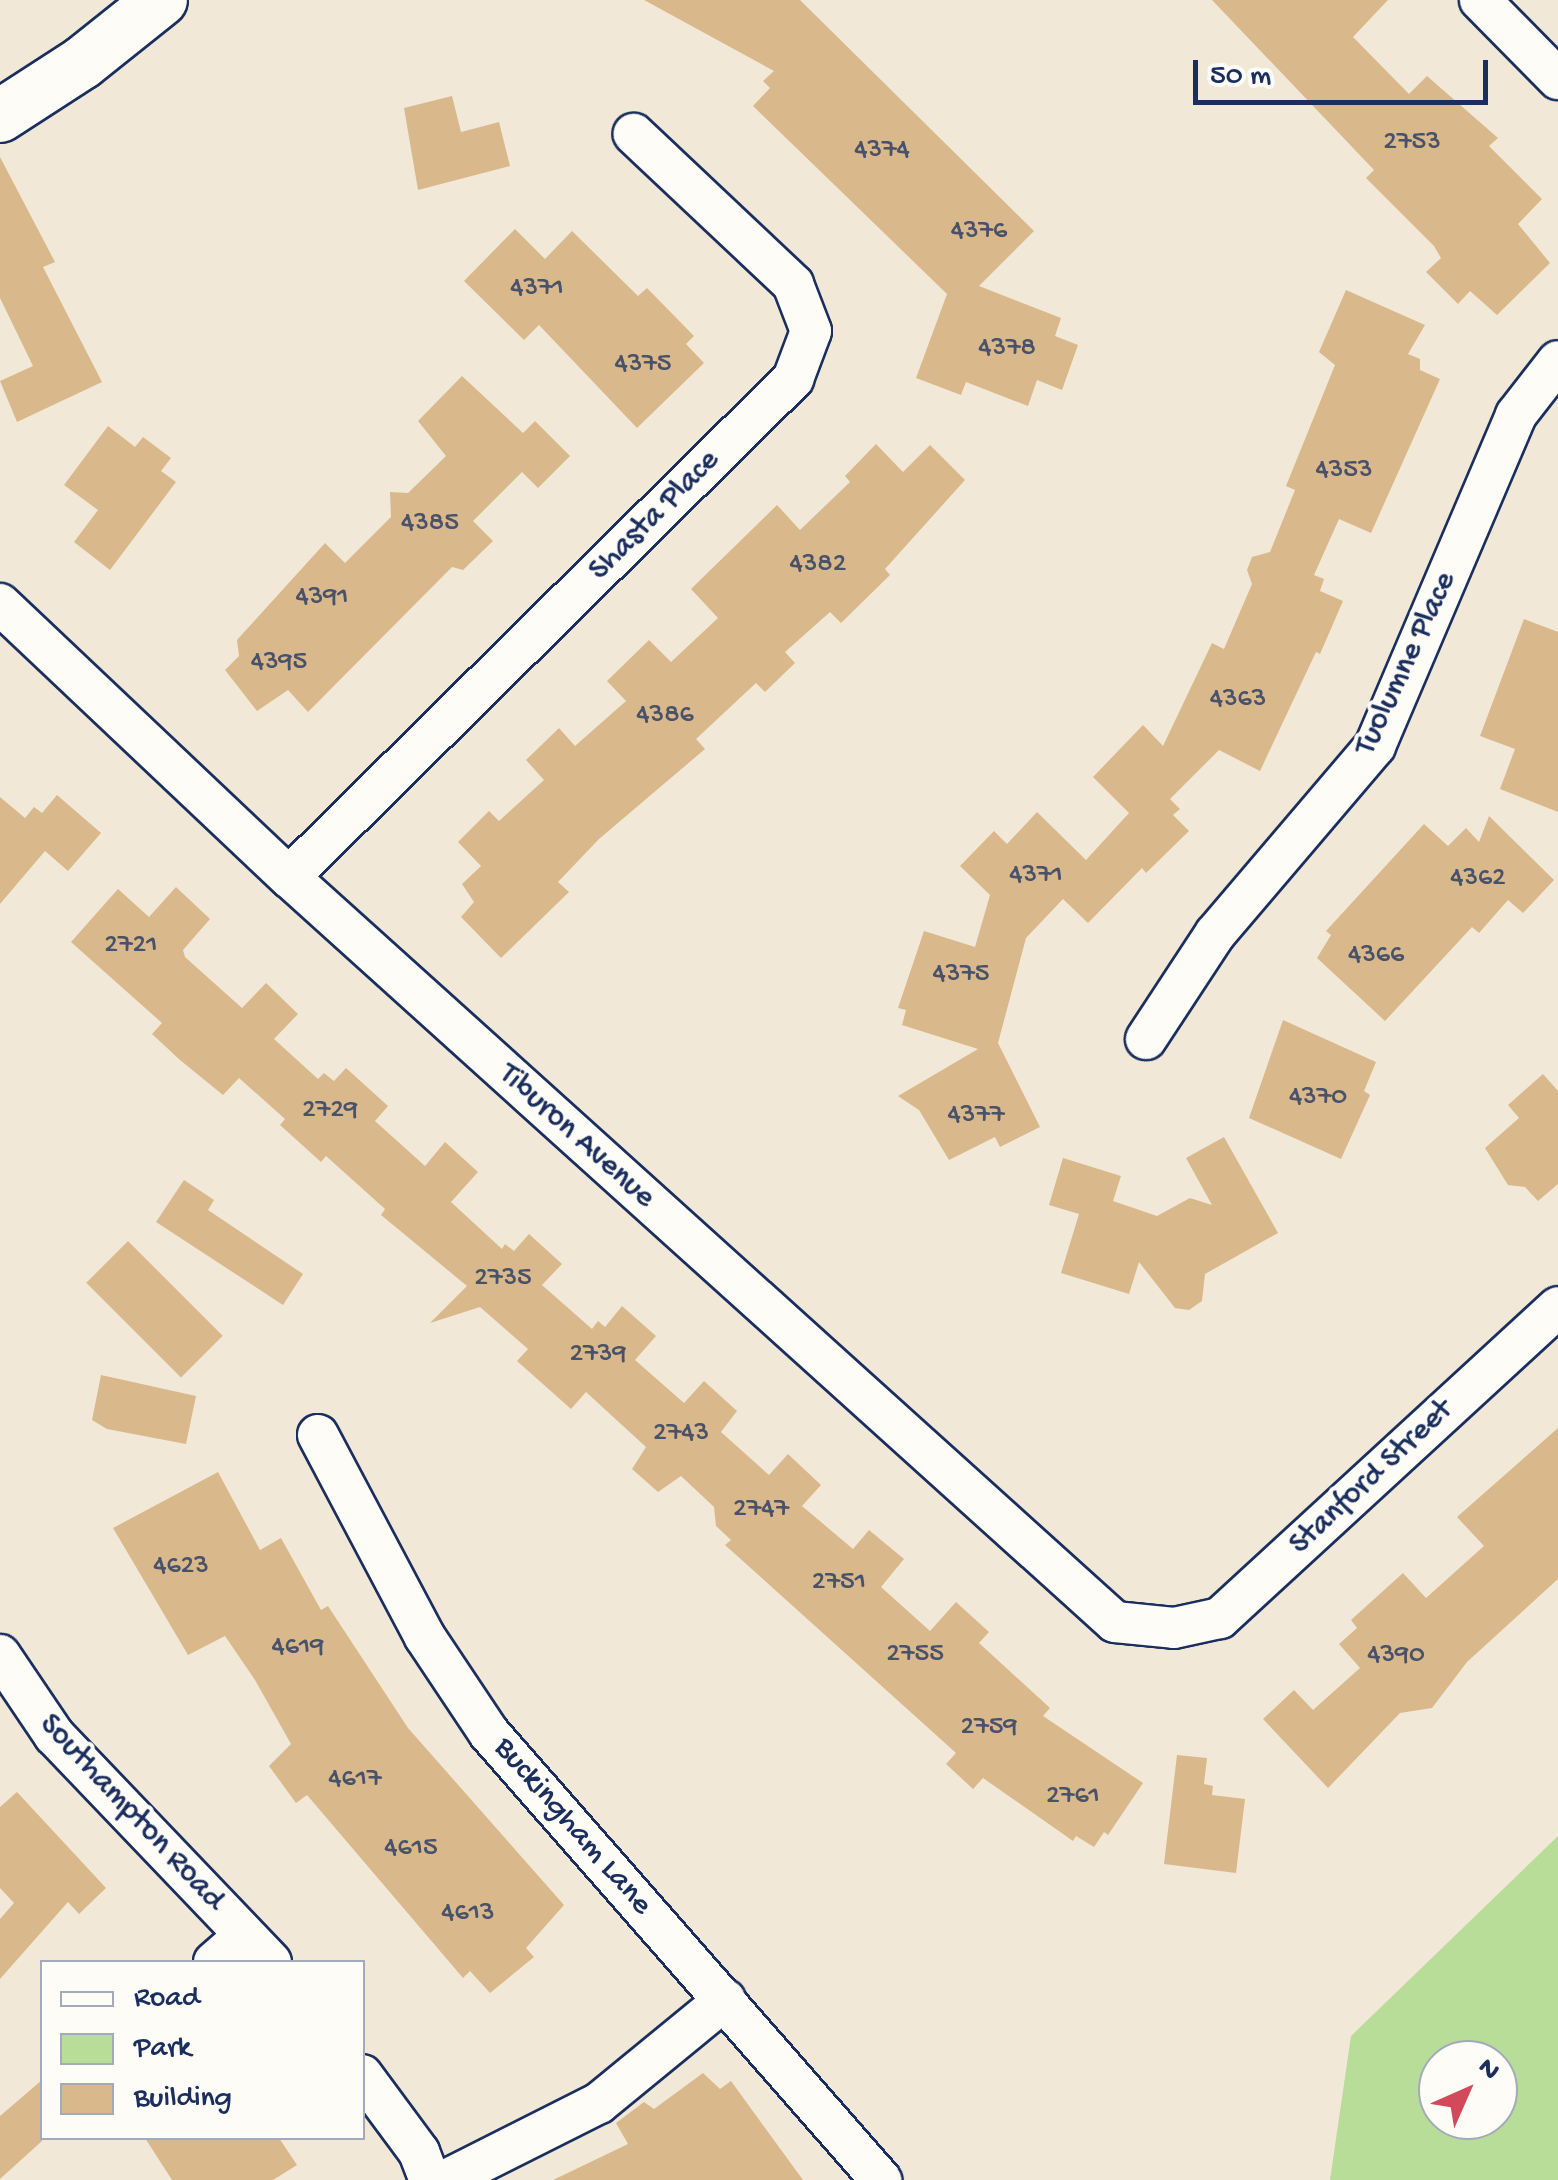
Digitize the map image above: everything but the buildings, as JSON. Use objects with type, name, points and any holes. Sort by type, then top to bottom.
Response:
[{"type":"main road","points":[[0,116],[82,63],[162,0]]},
{"type":"street","points":[[1480,0],[1558,80]]},
{"type":"street","name":"Shasta Place","points":[[289,877],[793,379],[811,331],[793,284],[634,134]]},
{"type":"street","name":"Tuolumne Place","points":[[1146,1039],[1215,934],[1375,746],[1516,414],[1558,361]]},
{"type":"street","name":"Tiburon Avenue","points":[[0,604],[289,877],[1115,1622],[1174,1628]]},
{"type":"street","name":"Stanford Street","points":[[1174,1628],[1220,1618],[1558,1307]]},
{"type":"street","name":"Buckingham Lane","points":[[318,1435],[425,1637],[489,1732],[881,2180]]},
{"type":"street","name":"Southampton Road","points":[[0,1656],[54,1735],[258,1949]]},
{"type":"street","points":[[221,1960],[258,1949]]},
{"type":"street","points":[[446,2180],[599,2103],[726,2000]]},
{"type":"street","points":[[365,2079],[419,2152],[430,2180]]},
{"type":"green space","points":[[1558,1836],[1558,2180],[1330,2180],[1351,2036]]}]
